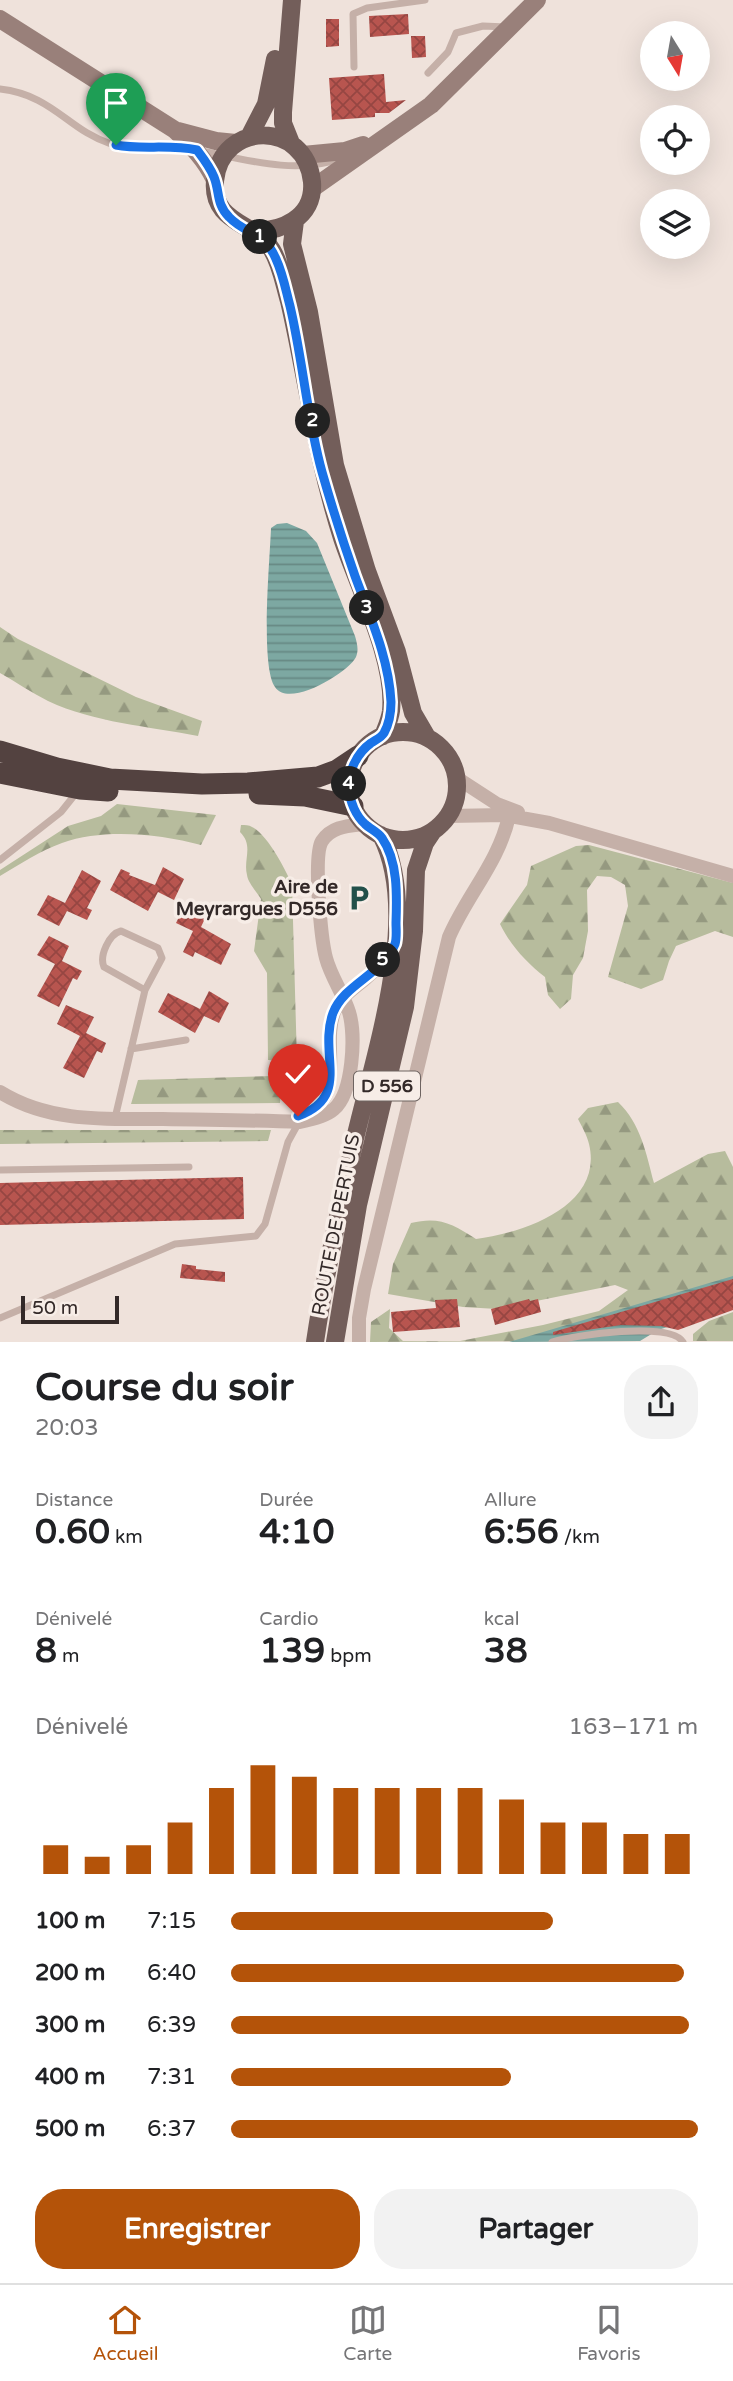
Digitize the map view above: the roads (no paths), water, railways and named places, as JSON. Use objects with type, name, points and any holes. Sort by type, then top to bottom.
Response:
[{"type":"highway","points":[[0,742],[39,771]]},
{"type":"highway","points":[[0,751],[80,789]]},
{"type":"highway","points":[[0,764],[110,779],[202,785],[318,777],[337,770],[358,756]]},
{"type":"highway","points":[[0,773],[39,771]]},
{"type":"highway","points":[[0,786],[22,790],[80,789],[305,796],[359,815]]},
{"type":"main road","points":[[215,180],[237,145],[260,119],[271,85],[283,0]]},
{"type":"main road","points":[[292,0],[283,93],[283,123],[301,154],[313,187]]},
{"type":"main road","points":[[0,19],[175,130],[197,150],[215,180],[220,206],[228,217],[251,230],[266,232],[281,229],[295,221],[304,212],[313,187],[412,119],[446,92],[537,0]]},
{"type":"main road","points":[[175,130],[237,145],[270,136],[301,154],[345,151],[377,141]]},
{"type":"main road","points":[[295,221],[292,244],[309,312],[335,465],[367,571],[397,652],[413,713],[427,737]]},
{"type":"main road","points":[[251,230],[271,249],[283,279],[296,333],[321,470],[384,659],[391,709],[383,736]]},
{"type":"main road","points":[[405,732],[427,737],[441,747],[452,761],[457,778],[456,798],[449,816],[433,831],[421,837],[407,840],[381,835],[359,815],[349,789],[351,772],[358,756],[383,736],[405,732]]},
{"type":"main road","name":"ROUTE DE PERTUIS","points":[[334,1342],[358,1205],[405,1007],[414,931],[416,870],[425,843],[433,831]]},
{"type":"main road","name":"ROUTE DE PERTUIS","points":[[316,1342],[339,1209],[383,1026],[395,944],[396,885],[394,870],[381,835]]},
{"type":"street","points":[[457,778],[497,804],[549,823],[733,876]]},
{"type":"street","points":[[0,1091],[22,1104],[61,1116],[88,1119],[299,1122],[332,1111],[340,1103],[347,1085],[352,1027],[343,997],[326,958],[317,864],[323,839],[359,815]]},
{"type":"street","points":[[449,816],[509,816],[549,823]]},
{"type":"street","points":[[359,1342],[359,1318],[364,1289],[449,937],[460,912],[491,865],[509,816]]},
{"type":"street","points":[[268,1120],[298,1116],[321,1104],[330,1083],[329,1032],[334,1012],[343,997],[378,967],[395,944]]},
{"type":"lane","points":[[354,67],[353,14],[367,8],[425,0]]},
{"type":"lane","points":[[428,73],[446,55],[456,33],[483,26],[511,28]]},
{"type":"lane","points":[[0,89],[39,99],[110,144],[135,148],[168,146],[197,150],[237,145],[267,163],[301,154]]},
{"type":"lane","points":[[0,860],[61,812],[80,789]]},
{"type":"lane","points":[[115,1119],[145,990],[162,958],[158,948],[121,931],[116,932],[101,959],[102,964],[145,990]]},
{"type":"lane","points":[[131,1049],[186,1040]]},
{"type":"lane","points":[[0,1318],[175,1244],[256,1236],[265,1224],[288,1142],[299,1122]]},
{"type":"lane","points":[[0,1170],[189,1167]]},
{"type":"lane","points":[[552,1342],[601,1332],[642,1331],[674,1334],[681,1337],[683,1342]]},
{"type":"water","points":[[287,523],[306,531],[317,543],[358,649],[351,663],[331,679],[293,694],[282,693],[275,687],[270,675],[267,636],[271,528]]},
{"type":"water","points":[[733,1276],[733,1306],[658,1330],[640,1341],[509,1342]]},
{"type":"place","name":"Aire de Meyrargues D556","points":[[359,898]]}]
